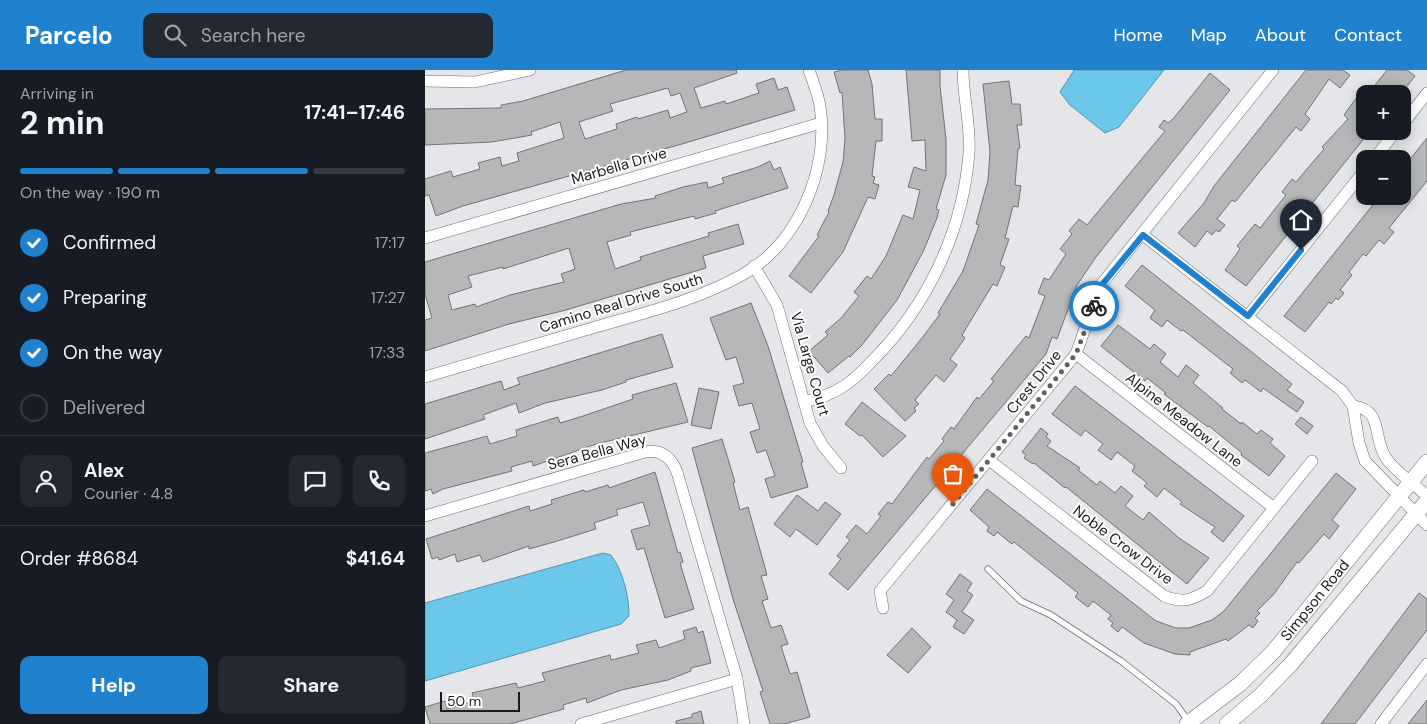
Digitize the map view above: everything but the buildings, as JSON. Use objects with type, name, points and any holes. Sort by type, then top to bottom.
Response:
[{"type":"main road","name":"Simpson Road","points":[[1189,724],[1240,684],[1273,652],[1427,462]]},
{"type":"main road","name":"Simpson Road","points":[[1227,724],[1260,696],[1291,664],[1427,501]]},
{"type":"street","points":[[425,81],[475,82],[507,77],[530,70]]},
{"type":"street","name":"Camino Real Drive South","points":[[425,377],[682,302],[708,292],[743,274],[767,256],[787,233],[803,209],[816,169],[821,144],[820,106],[809,70]]},
{"type":"street","points":[[804,402],[831,394],[861,372],[884,350],[926,293],[945,255],[958,214],[969,152],[963,70]]},
{"type":"street","name":"Crest Drive","points":[[883,608],[880,591],[1076,354],[1101,286],[1273,70]]},
{"type":"street","points":[[1411,114],[1427,93]]},
{"type":"street","name":"Marbella Drive","points":[[425,238],[821,123]]},
{"type":"street","points":[[1381,150],[1389,140]]},
{"type":"street","points":[[1248,316],[1356,181]]},
{"type":"street","points":[[1143,235],[1342,391],[1353,406],[1359,443],[1365,461],[1427,525]]},
{"type":"street","name":"Via Large Court","points":[[754,266],[777,304],[810,423],[823,446],[841,468]]},
{"type":"street","name":"Alpine Meadow Lane","points":[[1076,354],[1274,508]]},
{"type":"street","points":[[1353,406],[1365,408],[1372,415],[1381,448],[1387,460],[1427,496]]},
{"type":"street","name":"Sera Bella Way","points":[[425,516],[645,452],[655,451],[664,454],[672,461],[677,472],[737,679],[744,724]]},
{"type":"street","name":"Noble Crow Drive","points":[[989,460],[1164,596],[1178,602],[1191,601],[1207,591],[1312,461]]},
{"type":"street","points":[[1381,724],[1427,664]]},
{"type":"street","points":[[581,724],[737,679]]},
{"type":"lane","points":[[988,569],[1021,601],[1051,615],[1129,667],[1177,704],[1189,724]]},
{"type":"water","points":[[1074,70],[1164,70],[1119,127],[1105,133],[1070,105],[1060,92]]},
{"type":"water","points":[[603,553],[611,555],[619,568],[625,584],[629,616],[621,624],[425,681],[425,603]]},
{"type":"way so far","points":[[953,504],[1069,364],[1076,354],[1094,306]]},
{"type":"route","points":[[1094,306],[1101,286],[1143,235],[1248,316],[1301,250]]}]
